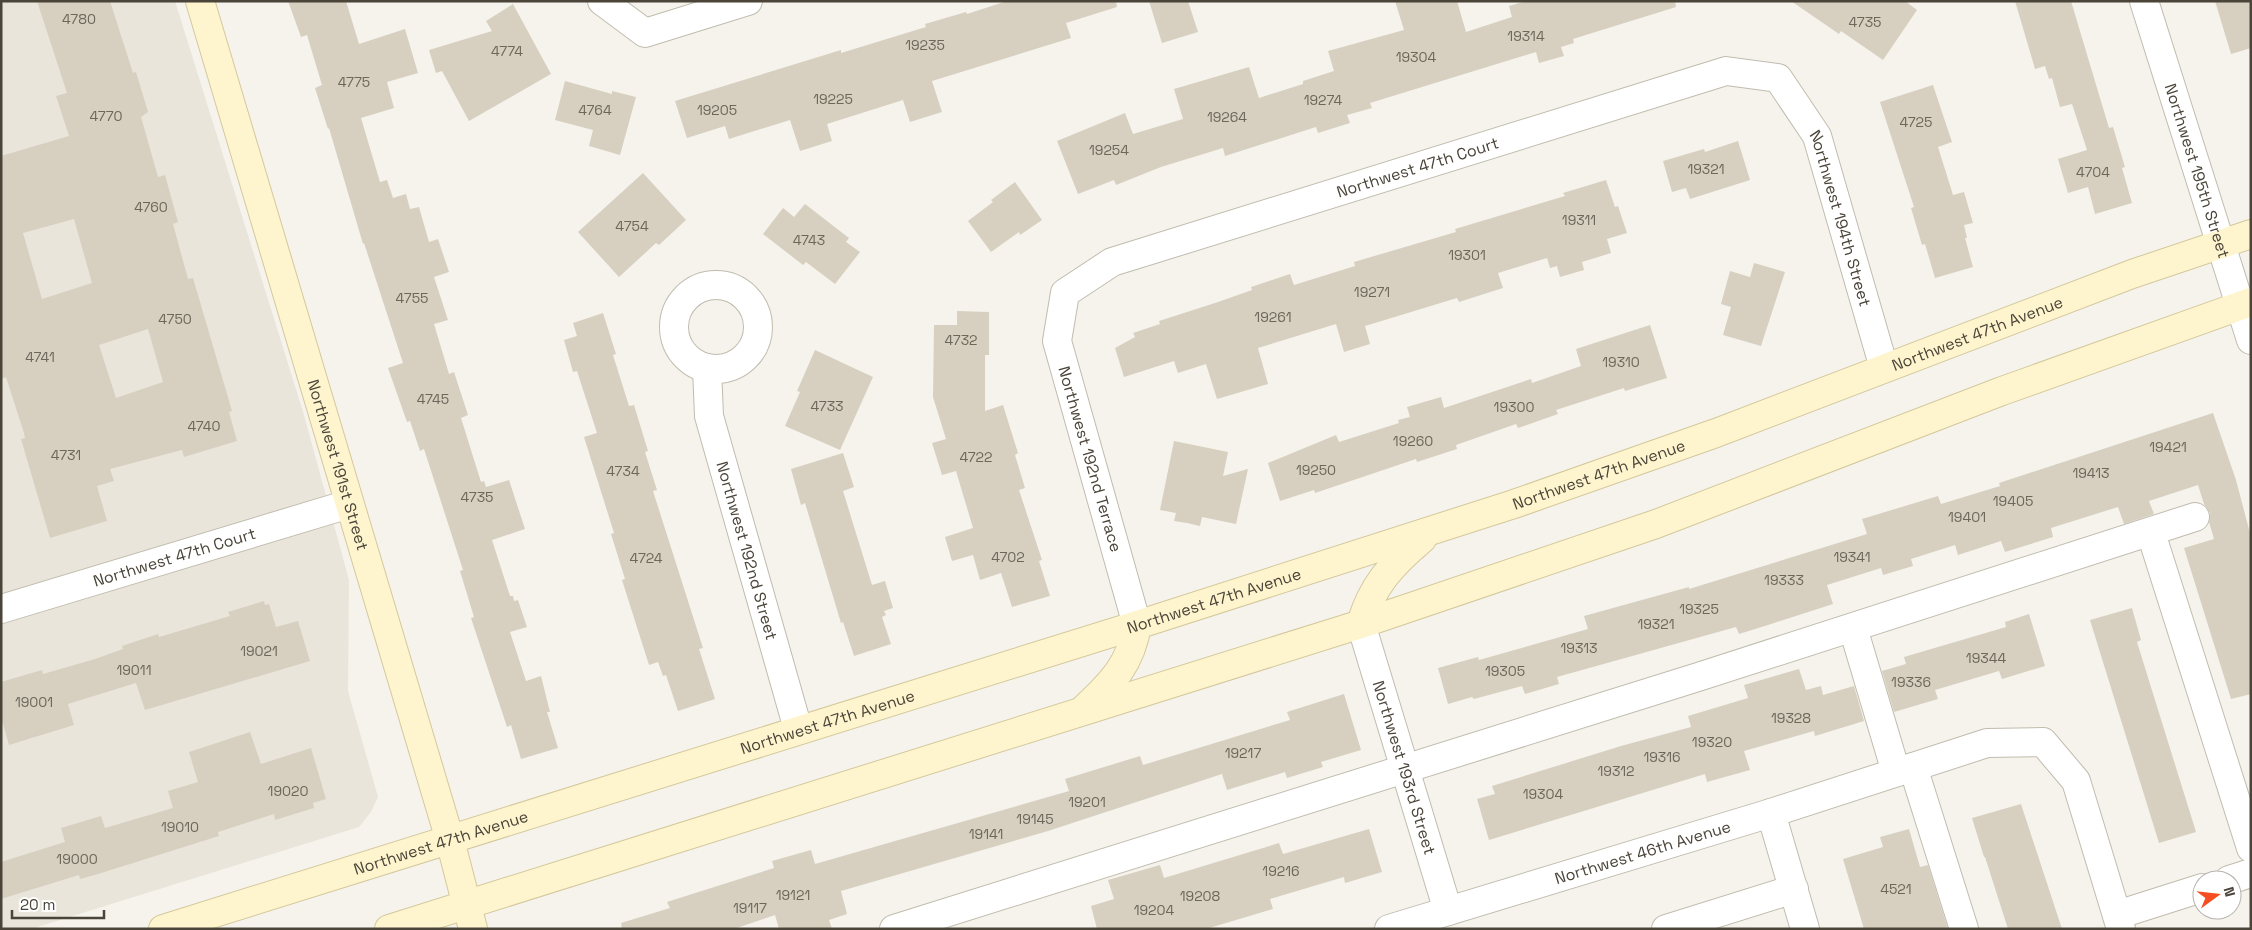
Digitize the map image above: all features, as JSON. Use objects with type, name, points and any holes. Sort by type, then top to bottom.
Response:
[{"type":"main road","name":"Northwest 191st Street","points":[[200,1],[450,840],[470,916]]},
{"type":"main road","name":"Northwest 47th Avenue","points":[[163,929],[1430,532],[1716,433],[2123,277],[2251,234]]},
{"type":"main road","points":[[389,929],[470,916],[1081,713],[1361,624],[1701,508],[2002,391],[2245,303]]},
{"type":"main road","points":[[1361,624],[1368,602],[1382,580],[1399,558],[1430,532]]},
{"type":"main road","points":[[1081,713],[1108,688],[1124,666],[1134,646],[1137,625]]},
{"type":"street","points":[[602,1],[645,32],[748,1]]},
{"type":"street","name":"Northwest 195th Street","points":[[2144,1],[2220,244],[2245,303],[2251,340]]},
{"type":"street","name":"Northwest 47th Court","points":[[1065,293],[1112,262],[1726,70],[1778,78]]},
{"type":"street","name":"Northwest 194th Street","points":[[1778,78],[1816,136],[1884,368]]},
{"type":"street","name":"Northwest 192nd Terrace","points":[[1065,293],[1057,341],[1137,625]]},
{"type":"street","name":"Northwest 192nd Street","points":[[708,368],[709,416],[798,730]]},
{"type":"street","name":"Northwest 47th Court","points":[[1,609],[349,504]]},
{"type":"street","points":[[894,929],[1853,628],[2151,533],[2195,517]]},
{"type":"street","points":[[2151,533],[2251,848]]},
{"type":"street","name":"Northwest 193rd Street","points":[[1361,624],[1448,911]]},
{"type":"street","points":[[1853,628],[1964,929]]},
{"type":"street","points":[[1905,769],[1987,744],[2043,742],[2076,781],[2119,922],[2192,892]]},
{"type":"street","name":"Northwest 46th Avenue","points":[[1389,929],[1905,769]]},
{"type":"street","points":[[1771,812],[1806,929]]},
{"type":"street","points":[[1666,929],[1794,889]]},
{"type":"shaded area","points":[[1,1],[175,1],[304,415],[349,580],[348,691],[378,797],[371,812],[359,827],[31,929],[1,929]]},
{"type":"building","points":[[37,1],[110,1],[133,73],[136,72],[148,112],[141,117],[158,177],[165,175],[178,222],[173,224],[188,279],[193,278],[232,411],[229,412],[237,441],[184,457],[182,450],[110,469],[114,481],[97,486],[107,521],[50,538],[21,439],[25,438],[24,433],[6,377],[1,379],[1,156],[69,136],[56,96],[67,93]],"holes":[[[74,219],[92,283],[42,299],[23,233]],[[148,329],[163,382],[116,398],[99,345]]]},
{"type":"building","points":[[288,1],[346,1],[359,44],[405,29],[418,73],[387,82],[394,108],[361,118],[380,182],[387,180],[393,198],[406,194],[410,209],[419,207],[429,242],[438,239],[449,272],[434,277],[448,320],[434,324],[449,374],[454,372],[468,415],[461,418],[481,482],[484,481],[486,487],[509,480],[525,529],[492,540],[510,596],[513,596],[514,601],[518,600],[527,627],[510,632],[526,681],[541,676],[550,712],[547,712],[558,748],[521,759],[511,725],[507,727],[471,618],[474,617],[460,571],[463,570],[424,449],[420,451],[410,421],[407,422],[388,368],[403,363],[363,244],[329,128],[315,88],[322,85],[307,35],[301,37]]},
{"type":"building","points":[[1007,1],[1116,1],[1117,7],[1066,23],[1071,38],[932,81],[942,112],[910,122],[903,100],[827,124],[832,141],[800,151],[790,120],[729,139],[725,126],[687,138],[675,101],[841,50],[841,53],[926,27],[925,24],[966,12],[967,14]]},
{"type":"building","points":[[1149,1],[1188,1],[1198,32],[1162,43]]},
{"type":"building","points":[[1395,1],[1457,1],[1466,32],[1512,17],[1509,6],[1526,1],[1675,1],[1676,7],[1573,39],[1574,43],[1561,47],[1564,56],[1539,63],[1536,52],[1370,103],[1372,108],[1347,115],[1350,123],[1318,133],[1316,127],[1225,156],[1223,148],[1161,167],[1116,185],[1114,180],[1078,194],[1057,141],[1125,113],[1133,134],[1183,119],[1174,89],[1249,67],[1259,98],[1303,84],[1303,81],[1334,71],[1328,51],[1404,30]]},
{"type":"building","points":[[1791,1],[1905,1],[1917,10],[1883,60],[1841,31],[1839,34]]},
{"type":"building","points":[[2015,1],[2071,1],[2109,128],[2113,127],[2125,167],[2122,168],[2132,203],[2095,214],[2088,187],[2068,193],[2058,159],[2087,150],[2072,104],[2060,107],[2052,78],[2049,79],[2045,66],[2035,69]]},
{"type":"building","points":[[2215,1],[2251,1],[2251,48],[2231,54]]},
{"type":"building","points":[[513,4],[551,74],[469,121],[442,71],[436,73],[429,50],[492,31],[486,21]]},
{"type":"building","points":[[565,81],[612,94],[612,91],[636,97],[620,155],[589,146],[593,130],[555,120]]},
{"type":"building","points":[[1933,85],[1952,142],[1938,147],[1953,195],[1964,192],[1973,223],[1964,225],[1967,238],[1965,238],[1973,267],[1935,278],[1925,244],[1922,245],[1911,208],[1914,207],[1880,102]]},
{"type":"building","points":[[1738,141],[1750,180],[1690,199],[1686,188],[1672,192],[1663,161],[1704,149],[1705,152]]},
{"type":"building","points":[[643,173],[686,220],[659,245],[656,243],[619,277],[578,232]]},
{"type":"building","points":[[1606,180],[1615,207],[1618,206],[1627,233],[1607,239],[1611,253],[1582,262],[1584,270],[1560,277],[1557,266],[1550,268],[1547,258],[1498,273],[1503,288],[1459,302],[1457,298],[1365,326],[1370,344],[1344,352],[1336,324],[1258,348],[1268,384],[1217,399],[1206,364],[1178,373],[1174,361],[1124,377],[1115,348],[1135,337],[1133,333],[1160,324],[1159,321],[1252,290],[1251,287],[1290,274],[1294,285],[1355,266],[1354,262],[1456,232],[1455,229],[1565,196],[1563,193]]},
{"type":"building","points":[[1015,182],[1042,220],[1020,235],[1019,232],[991,252],[968,221]]},
{"type":"building","points":[[805,204],[849,238],[846,242],[860,252],[835,284],[806,262],[803,265],[763,234],[783,208],[794,217]]},
{"type":"building","points":[[1754,263],[1785,272],[1761,346],[1723,335],[1731,307],[1721,304],[1730,271],[1750,277]]},
{"type":"building","points":[[957,311],[989,312],[989,355],[985,355],[985,411],[1003,405],[1018,453],[1015,455],[1025,488],[1019,490],[1042,560],[1039,561],[1050,596],[1012,607],[1001,573],[980,580],[973,555],[952,561],[945,537],[973,528],[956,471],[942,475],[932,443],[946,439],[933,397],[934,325],[957,325]]},
{"type":"building","points":[[603,313],[616,354],[613,355],[629,406],[634,405],[648,451],[645,452],[657,490],[653,491],[703,648],[699,649],[715,699],[678,711],[666,675],[663,676],[658,662],[649,665],[622,580],[625,579],[611,534],[614,533],[584,437],[597,433],[577,371],[573,372],[564,340],[577,336],[573,323]]},
{"type":"building","points":[[1650,325],[1667,378],[1625,391],[1624,388],[1556,410],[1558,414],[1518,428],[1516,424],[1456,445],[1457,449],[1417,462],[1416,459],[1315,493],[1314,490],[1280,501],[1268,463],[1336,435],[1339,442],[1399,423],[1398,420],[1410,417],[1407,407],[1441,397],[1444,408],[1531,379],[1532,383],[1581,366],[1576,349]]},
{"type":"building","points":[[815,350],[873,377],[840,450],[785,426],[800,392],[797,391]]},
{"type":"building","points":[[2213,413],[2236,480],[2251,537],[2251,694],[2231,699],[2184,548],[2214,539],[2209,522],[2210,513],[2204,504],[2198,485],[2149,501],[2154,514],[2124,524],[2118,507],[2051,528],[2053,537],[2005,552],[2001,541],[1958,555],[1955,545],[1911,559],[1913,566],[1883,575],[1881,568],[1827,585],[1833,604],[1768,625],[1739,634],[1736,627],[1557,677],[1559,684],[1525,694],[1522,686],[1448,704],[1438,668],[1478,657],[1479,660],[1588,629],[1584,616],[1689,587],[1689,589],[1867,534],[1862,519],[1938,496],[1941,504],[2000,486],[1999,483]]},
{"type":"building","points":[[1174,441],[1228,452],[1223,476],[1248,469],[1236,524],[1202,517],[1200,526],[1174,521],[1176,513],[1160,510]]},
{"type":"building","points":[[843,453],[854,487],[843,491],[872,585],[885,581],[893,608],[884,611],[886,615],[882,617],[891,644],[854,656],[843,622],[841,623],[805,503],[801,505],[791,469]]},
{"type":"building","points":[[264,601],[265,605],[269,604],[276,627],[298,621],[310,661],[145,710],[136,683],[68,704],[74,725],[9,745],[1,717],[1,682],[42,670],[43,674],[95,659],[123,649],[122,646],[158,634],[159,637],[230,616],[228,612]]},
{"type":"building","points":[[2132,608],[2141,640],[2137,642],[2196,832],[2159,843],[2090,620]]},
{"type":"building","points":[[2029,614],[2045,666],[2002,679],[1999,671],[1935,690],[1938,699],[1894,712],[1882,671],[1906,664],[1904,657],[2006,627],[2005,622]]},
{"type":"building","points":[[1799,669],[1806,690],[1821,686],[1823,695],[1854,686],[1864,721],[1815,736],[1814,731],[1744,751],[1750,770],[1707,782],[1705,774],[1489,840],[1477,799],[1495,794],[1492,786],[1621,746],[1691,727],[1688,716],[1748,698],[1744,685]]},
{"type":"building","points":[[1344,694],[1361,750],[1321,762],[1323,767],[1287,778],[1285,772],[1227,790],[1222,774],[1048,831],[841,891],[847,914],[829,920],[832,929],[779,929],[775,915],[734,929],[622,929],[621,923],[670,908],[667,902],[774,868],[772,861],[811,850],[815,864],[1069,791],[1065,779],[1140,756],[1143,765],[1290,720],[1287,712]]},
{"type":"building","points":[[250,732],[261,764],[311,748],[326,799],[313,803],[314,808],[275,820],[274,814],[218,832],[219,836],[98,874],[80,879],[79,875],[1,899],[1,862],[65,842],[61,828],[101,816],[105,828],[173,808],[168,791],[198,782],[189,752]]},
{"type":"building","points":[[2021,804],[2062,929],[2008,929],[1984,857],[1972,818]]},
{"type":"building","points":[[1369,829],[1382,872],[1345,883],[1344,877],[1270,899],[1273,909],[1206,929],[1097,929],[1091,906],[1114,899],[1108,880],[1160,865],[1164,878],[1279,843],[1283,854]]},
{"type":"building","points":[[1909,829],[1920,867],[1928,865],[1948,929],[1864,929],[1843,859],[1883,847],[1880,837]]}]
